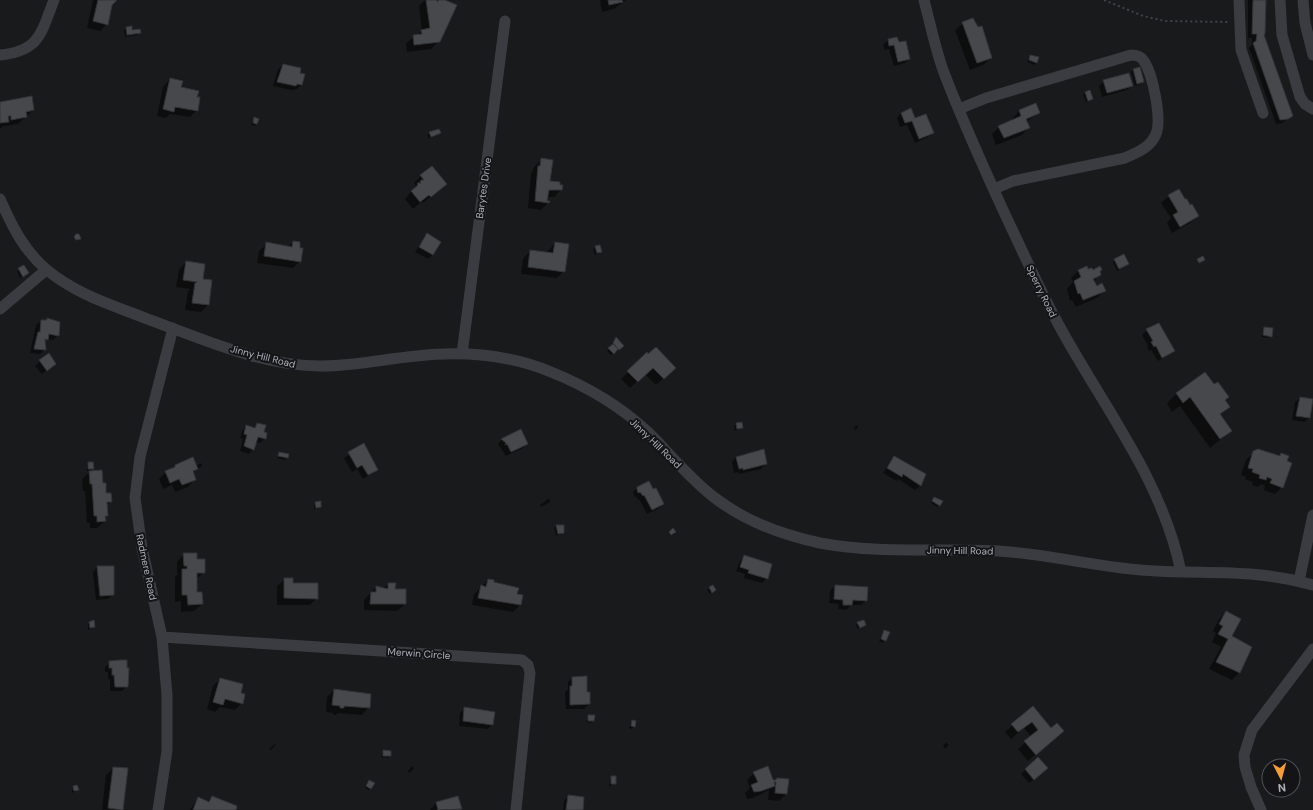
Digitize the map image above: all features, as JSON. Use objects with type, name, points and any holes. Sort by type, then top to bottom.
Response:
[{"type":"street","points":[[0,55],[15,54],[33,45],[42,30],[54,0]]},
{"type":"street","name":"Sperry Road","points":[[924,0],[941,62],[959,109],[994,189],[1061,329],[1146,474],[1159,500],[1174,541],[1181,572]]},
{"type":"street","points":[[1239,0],[1241,50],[1263,113]]},
{"type":"street","points":[[1280,0],[1280,28],[1284,47],[1300,97],[1305,104],[1313,109]]},
{"type":"street","points":[[1303,0],[1305,23],[1313,55]]},
{"type":"street","name":"Barytes Drive","points":[[462,354],[505,21]]},
{"type":"street","points":[[959,109],[986,98],[1131,55],[1139,56],[1144,60],[1152,83],[1158,121],[1156,133],[1150,144],[1140,151],[1125,158],[1013,181],[994,189]]},
{"type":"street","name":"Jinny Hill Road","points":[[0,199],[21,241],[46,270],[73,288],[92,297],[173,328],[267,359],[290,364],[346,366],[437,354],[462,354],[494,356],[522,362],[548,370],[578,384],[608,401],[630,417],[647,431],[692,479],[733,510],[756,523],[793,536],[850,547],[1001,551],[1028,553],[1117,568],[1181,572],[1246,572],[1299,581],[1313,586]]},
{"type":"street","points":[[0,309],[46,270]]},
{"type":"street","name":"Radmere Road","points":[[158,810],[167,751],[167,695],[162,637],[142,548],[135,498],[140,457],[173,328]]},
{"type":"street","points":[[1299,581],[1313,515]]},
{"type":"street","name":"Merwin Circle","points":[[162,637],[522,660],[528,665],[530,673],[516,810]]},
{"type":"street","points":[[1261,810],[1251,787],[1245,767],[1244,756],[1252,730],[1313,648]]},
{"type":"path","points":[[1104,0],[1143,16],[1165,22],[1239,22]]},
{"type":"building","points":[[98,0],[117,0],[112,5],[108,25],[93,21]]},
{"type":"building","points":[[426,0],[437,0],[437,2],[439,0],[445,0],[457,5],[440,42],[414,45],[413,35],[422,34],[421,30],[430,28]]},
{"type":"building","points":[[608,0],[622,0],[623,2],[609,5]]},
{"type":"building","points":[[1253,0],[1266,0],[1264,35],[1293,116],[1288,119],[1280,120],[1253,43],[1256,41],[1257,34],[1252,34]]},
{"type":"building","points":[[973,18],[978,27],[982,26],[992,58],[977,63],[962,22]]},
{"type":"building","points":[[132,26],[132,30],[140,29],[141,33],[127,35],[126,27]]},
{"type":"building","points":[[897,37],[899,42],[906,41],[910,59],[898,62],[894,45],[889,46],[888,39]]},
{"type":"building","points":[[1030,55],[1039,57],[1037,63],[1029,60]]},
{"type":"building","points":[[283,64],[301,68],[300,73],[305,74],[302,85],[297,84],[296,86],[277,82]]},
{"type":"building","points":[[1140,67],[1144,82],[1137,84],[1133,69]]},
{"type":"building","points":[[1129,73],[1133,86],[1107,93],[1103,80]]},
{"type":"building","points":[[170,78],[183,81],[181,87],[199,91],[197,97],[200,97],[198,111],[175,107],[174,112],[163,109]]},
{"type":"building","points":[[1090,90],[1093,99],[1088,101],[1085,92]]},
{"type":"building","points":[[32,96],[34,110],[26,112],[27,117],[11,120],[11,116],[8,116],[9,122],[0,123],[0,102]]},
{"type":"building","points":[[1036,103],[1040,113],[1026,119],[1030,128],[1004,138],[998,126],[1021,116],[1019,110]]},
{"type":"building","points":[[911,108],[915,118],[926,114],[934,133],[919,139],[912,121],[905,123],[901,113]]},
{"type":"building","points":[[254,117],[259,119],[257,124],[253,123]]},
{"type":"building","points":[[439,129],[441,133],[431,137],[429,132]]},
{"type":"building","points":[[541,158],[553,160],[550,181],[560,182],[560,185],[563,185],[562,190],[549,190],[547,201],[550,201],[549,203],[535,201],[538,166],[540,166]]},
{"type":"building","points":[[432,166],[447,184],[431,197],[429,195],[420,202],[411,191],[418,185],[417,184],[419,182],[420,184],[421,180],[424,180],[420,175]]},
{"type":"building","points":[[1179,189],[1190,205],[1192,204],[1199,216],[1180,227],[1173,215],[1178,212],[1168,195]]},
{"type":"building","points":[[427,233],[441,242],[433,255],[419,247]]},
{"type":"building","points":[[76,234],[79,234],[81,239],[76,240],[74,237]]},
{"type":"building","points":[[293,241],[300,242],[300,248],[303,248],[301,262],[264,256],[266,242],[292,247]]},
{"type":"building","points":[[555,242],[569,244],[565,272],[528,267],[530,250],[553,253]]},
{"type":"building","points":[[600,245],[602,252],[597,253],[595,246]]},
{"type":"building","points":[[1124,254],[1129,264],[1119,269],[1114,259]]},
{"type":"building","points":[[1203,256],[1205,260],[1199,263],[1197,259]]},
{"type":"building","points":[[186,261],[205,264],[203,279],[212,280],[209,305],[192,303],[195,283],[197,282],[183,280]]},
{"type":"building","points":[[24,265],[29,273],[23,277],[18,268]]},
{"type":"building","points":[[1087,266],[1088,269],[1092,268],[1093,270],[1100,266],[1102,270],[1100,271],[1101,275],[1093,279],[1097,286],[1102,283],[1106,291],[1083,300],[1080,293],[1078,294],[1074,281],[1081,277],[1078,270]]},
{"type":"building","points":[[47,318],[60,322],[59,336],[49,334],[48,340],[45,339],[46,350],[34,349],[38,332],[40,332],[41,320],[47,320]]},
{"type":"building","points":[[1159,323],[1175,351],[1162,358],[1156,346],[1154,347],[1151,342],[1153,341],[1146,329]]},
{"type":"building","points":[[1264,327],[1273,328],[1272,337],[1263,335]]},
{"type":"building","points":[[616,337],[624,346],[619,350],[613,343]]},
{"type":"building","points":[[613,344],[618,349],[614,354],[608,348]]},
{"type":"building","points":[[656,347],[676,368],[664,379],[653,368],[638,382],[627,371],[647,352],[648,354]]},
{"type":"building","points":[[49,353],[56,364],[47,371],[39,360]]},
{"type":"building","points":[[1205,372],[1214,384],[1218,382],[1229,397],[1225,400],[1230,407],[1220,414],[1232,431],[1220,439],[1190,397],[1183,403],[1176,393]]},
{"type":"building","points":[[1300,397],[1313,399],[1310,418],[1296,416]]},
{"type":"building","points":[[742,422],[743,428],[737,429],[736,423]]},
{"type":"building","points":[[257,423],[266,425],[264,432],[267,433],[266,439],[258,437],[254,450],[244,446],[247,435],[244,434],[246,425],[255,428]]},
{"type":"building","points":[[521,429],[528,444],[511,452],[507,444],[505,445],[506,443],[501,439]]},
{"type":"building","points":[[364,443],[378,470],[368,475],[362,465],[357,468],[348,452]]},
{"type":"building","points":[[764,449],[767,464],[743,470],[743,468],[739,469],[736,457]]},
{"type":"building","points":[[1258,449],[1280,456],[1281,453],[1289,456],[1287,461],[1292,463],[1283,488],[1270,483],[1272,479],[1267,477],[1266,480],[1259,478],[1260,475],[1252,472],[1253,469],[1248,468],[1253,451]]},
{"type":"building","points":[[279,452],[289,454],[288,458],[278,456]]},
{"type":"building","points":[[894,456],[926,474],[921,486],[903,474],[902,477],[887,468]]},
{"type":"building","points":[[193,457],[198,469],[193,471],[196,480],[182,485],[179,479],[170,483],[165,471]]},
{"type":"building","points":[[88,462],[93,462],[94,469],[88,469]]},
{"type":"building","points":[[102,470],[103,483],[106,483],[106,493],[111,493],[112,502],[107,502],[108,516],[105,516],[106,521],[97,522],[97,516],[94,516],[92,484],[90,484],[89,471]]},
{"type":"building","points":[[649,481],[653,489],[656,488],[664,504],[652,510],[644,495],[643,496],[640,492],[638,493],[637,489],[637,487]]},
{"type":"building","points":[[934,497],[943,501],[940,506],[932,501]]},
{"type":"building","points":[[321,501],[321,507],[316,508],[315,502]]},
{"type":"building","points":[[556,525],[564,525],[564,533],[558,534]]},
{"type":"building","points":[[673,528],[676,532],[671,535],[669,532]]},
{"type":"building","points":[[183,553],[197,553],[197,559],[205,559],[205,573],[197,573],[197,592],[202,592],[203,604],[188,605],[187,595],[182,595],[182,569],[187,569],[187,566],[184,566]]},
{"type":"building","points":[[744,555],[772,564],[768,579],[748,573],[749,570],[740,567]]},
{"type":"building","points":[[97,566],[114,566],[114,595],[100,596]]},
{"type":"building","points":[[284,578],[293,578],[293,583],[318,583],[318,599],[284,598]]},
{"type":"building","points":[[488,579],[494,580],[494,582],[519,588],[517,594],[523,595],[521,605],[478,598],[481,585],[486,587]]},
{"type":"building","points":[[388,583],[396,583],[395,589],[406,589],[406,604],[370,604],[371,592],[376,592],[376,586],[388,589]]},
{"type":"building","points":[[713,585],[716,590],[712,593],[709,587]]},
{"type":"building","points":[[835,585],[868,587],[867,601],[853,600],[852,605],[843,605],[843,600],[834,599]]},
{"type":"building","points":[[1226,611],[1241,619],[1232,636],[1252,647],[1240,673],[1216,662],[1228,639],[1218,634],[1223,626],[1219,624]]},
{"type":"building","points":[[94,620],[95,627],[90,628],[89,622]]},
{"type":"building","points":[[864,620],[866,625],[860,628],[857,622]]},
{"type":"building","points":[[884,630],[890,632],[886,641],[881,639]]},
{"type":"building","points":[[127,660],[127,668],[129,668],[128,687],[115,687],[112,668],[109,668],[109,661]]},
{"type":"building","points":[[587,676],[587,692],[590,692],[590,704],[570,705],[570,686],[572,686],[572,677]]},
{"type":"building","points":[[220,678],[243,684],[241,693],[245,694],[243,704],[225,699],[223,705],[213,702]]},
{"type":"building","points":[[334,689],[371,694],[370,708],[344,706],[344,708],[340,708],[340,706],[332,705]]},
{"type":"building","points":[[1033,706],[1051,728],[1057,723],[1064,731],[1036,755],[1024,741],[1038,730],[1032,722],[1018,732],[1011,724]]},
{"type":"building","points":[[464,707],[495,712],[493,725],[463,721]]},
{"type":"building","points":[[588,715],[595,715],[594,721],[588,721]]},
{"type":"building","points":[[632,720],[636,721],[635,727],[631,726]]},
{"type":"building","points":[[383,750],[391,751],[391,756],[383,756]]},
{"type":"building","points":[[1038,757],[1048,768],[1034,780],[1025,769]]},
{"type":"building","points":[[768,766],[773,780],[776,780],[777,778],[789,779],[787,794],[775,793],[776,782],[774,782],[775,786],[754,792],[751,785],[758,782],[753,772]]},
{"type":"building","points":[[113,767],[128,768],[123,810],[108,808]]},
{"type":"building","points":[[611,776],[616,776],[616,784],[611,784]]},
{"type":"building","points":[[369,780],[375,783],[371,789],[366,786]]},
{"type":"building","points":[[77,785],[79,790],[74,791],[73,786]]},
{"type":"building","points":[[568,795],[584,797],[583,810],[566,810]]},
{"type":"building","points":[[212,796],[237,806],[236,810],[193,810],[198,797],[209,802]]},
{"type":"building","points":[[458,796],[462,809],[438,810],[436,802]]}]
